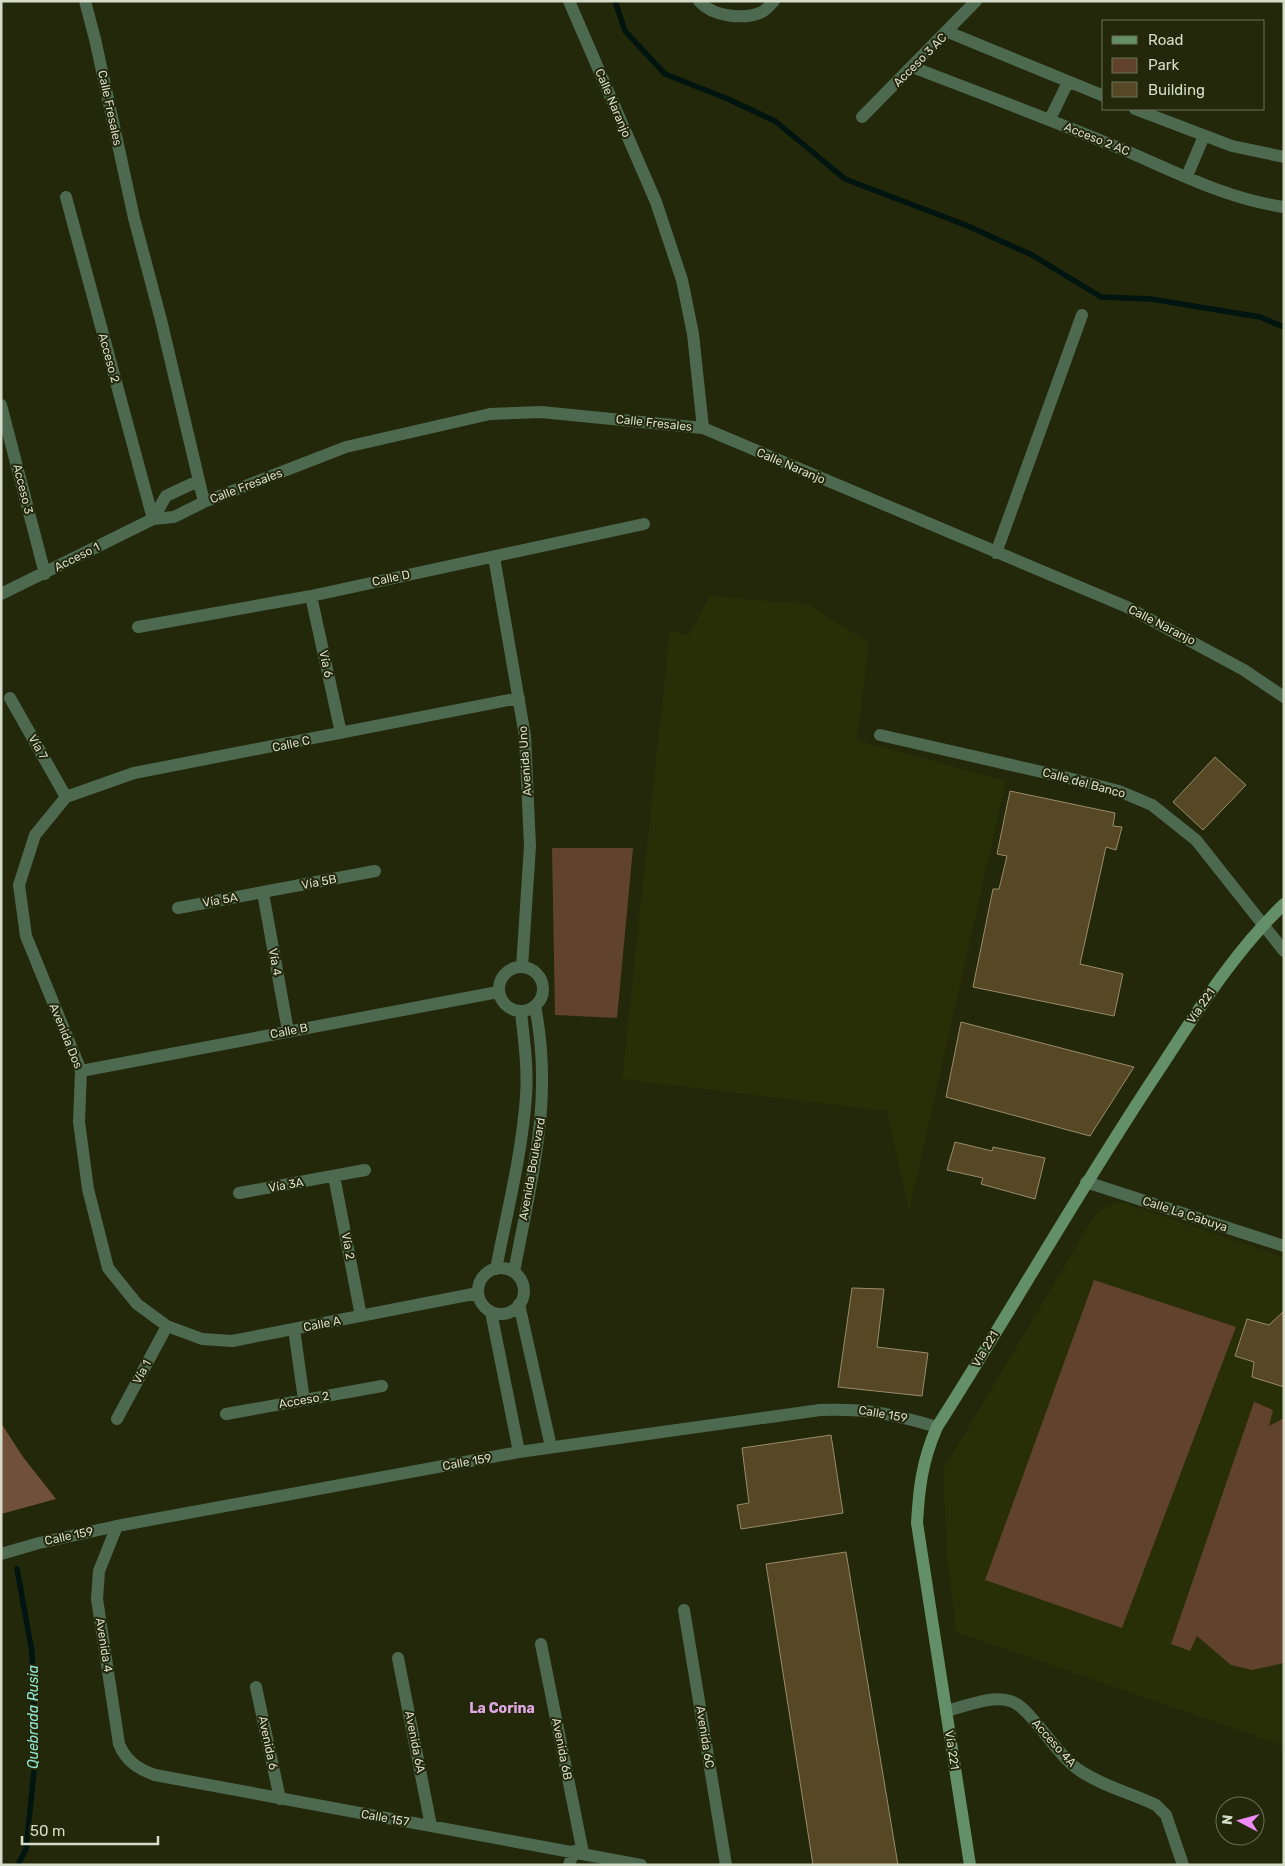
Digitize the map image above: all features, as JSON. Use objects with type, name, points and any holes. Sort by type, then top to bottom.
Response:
[{"type":"main road","name":"Vía 221","points":[[970,1865],[917,1523],[919,1486],[926,1453],[936,1428],[1086,1182],[1229,965],[1263,924],[1284,904]]},
{"type":"street","name":"Calle Fresales","points":[[85,1],[96,39],[134,218],[161,320],[204,502],[346,447],[472,417],[508,412],[542,412],[703,428]]},
{"type":"street","name":"Calle Naranjo","points":[[569,1],[656,202],[682,280],[693,334],[703,428],[1127,607],[1244,670],[1284,697]]},
{"type":"street","points":[[699,1],[714,11],[730,16],[747,16],[764,11],[774,1]]},
{"type":"street","name":"Acceso 3 AC","points":[[862,117],[948,32],[976,1]]},
{"type":"street","points":[[948,32],[1102,95]]},
{"type":"street","name":"Acceso 2 AC","points":[[912,67],[1050,120],[1247,200],[1284,207]]},
{"type":"street","points":[[1050,120],[1068,82]]},
{"type":"street","points":[[1138,110],[1232,146],[1284,157]]},
{"type":"street","points":[[1187,176],[1204,136]]},
{"type":"street","name":"Acceso 2","points":[[66,197],[152,519]]},
{"type":"street","points":[[996,553],[1082,315]]},
{"type":"street","name":"Acceso 3","points":[[1,405],[45,574]]},
{"type":"street","points":[[152,519],[166,496],[198,481]]},
{"type":"street","name":"Acceso 1","points":[[1,594],[45,574],[152,519],[174,517],[204,502]]},
{"type":"street","name":"Calle D","points":[[138,628],[311,596],[644,524]]},
{"type":"street","name":"Avenida Uno","points":[[494,557],[525,736],[530,846],[522,967]]},
{"type":"street","name":"Vía 6","points":[[311,596],[341,733]]},
{"type":"street","name":"Vía 7","points":[[10,698],[66,797]]},
{"type":"street","name":"Calle C","points":[[66,797],[134,774],[519,698]]},
{"type":"street","name":"Calle del Banco","points":[[880,735],[1119,791],[1152,805],[1196,840],[1284,951]]},
{"type":"street","name":"Avenida Dos","points":[[66,797],[35,836],[19,885],[26,936],[80,1071],[80,1122],[88,1189],[108,1268],[137,1304],[167,1326]]},
{"type":"street","name":"Vía 5B","points":[[263,893],[375,871]]},
{"type":"street","name":"Vía 5A","points":[[178,908],[263,893]]},
{"type":"street","name":"Vía 4","points":[[263,893],[288,1031]]},
{"type":"street","points":[[516,967],[522,967],[534,971],[540,978],[543,995],[535,1006],[521,1012],[511,1010],[502,1003],[498,992],[500,981],[506,972],[516,967]]},
{"type":"street","name":"Calle B","points":[[80,1071],[498,992]]},
{"type":"street","name":"Avenida Boulevard","points":[[514,1272],[541,1130],[544,1087],[541,1035],[535,1006]]},
{"type":"street","name":"Avenida Boulevard","points":[[496,1268],[517,1161],[526,1096],[526,1055],[521,1012]]},
{"type":"street","name":"Vía 3A","points":[[239,1193],[365,1170]]},
{"type":"street","name":"Vía 2","points":[[334,1176],[361,1316]]},
{"type":"street","name":"Calle La Cabuya","points":[[1086,1182],[1284,1246]]},
{"type":"street","points":[[519,1304],[511,1311],[501,1314],[491,1312],[482,1304],[478,1293],[479,1282],[486,1274],[496,1268],[506,1268],[514,1272],[520,1279],[523,1287],[519,1304],[551,1447]]},
{"type":"street","name":"Calle A","points":[[167,1326],[202,1338],[232,1341],[478,1293]]},
{"type":"street","points":[[491,1312],[519,1452]]},
{"type":"street","name":"Vía 1","points":[[117,1419],[167,1326]]},
{"type":"street","points":[[294,1329],[304,1400]]},
{"type":"street","name":"Acceso 2","points":[[226,1414],[382,1386]]},
{"type":"street","name":"Calle 159","points":[[1,1554],[39,1543],[117,1526],[519,1452],[820,1410],[870,1410],[894,1414],[936,1428]]},
{"type":"street","name":"Avenida 4","points":[[117,1526],[99,1571],[97,1599],[119,1744],[124,1755],[131,1763]]},
{"type":"street","name":"Avenida 6C","points":[[684,1610],[726,1865]]},
{"type":"street","name":"Avenida 6B","points":[[541,1644],[578,1852]]},
{"type":"street","name":"Avenida 6A","points":[[398,1658],[431,1826]]},
{"type":"street","name":"Avenida 6","points":[[256,1687],[280,1799]]},
{"type":"street","name":"Acceso 4A","points":[[946,1711],[992,1700],[1009,1700],[1023,1707],[1038,1728],[1078,1770],[1156,1805],[1166,1815],[1183,1865]]},
{"type":"street","name":"Calle 157","points":[[131,1763],[142,1771],[155,1776],[641,1865]]},
{"type":"street","points":[[569,1865],[578,1852]]},
{"type":"shaded area","points":[[710,596],[808,604],[869,643],[857,740],[1006,781],[909,1212],[887,1111],[622,1079],[670,629],[688,636]]},
{"type":"shaded area","points":[[1121,1202],[1284,1257],[1284,1746],[956,1632],[947,1558],[943,1470],[1094,1216],[1108,1205]]},
{"type":"shaded area","points":[[1,1423],[23,1457],[56,1499],[1,1514]]},
{"type":"green space","points":[[552,848],[633,848],[617,1018],[555,1015]]},
{"type":"green space","points":[[1094,1280],[1236,1327],[1122,1628],[985,1580]]},
{"type":"green space","points":[[1254,1402],[1273,1410],[1269,1426],[1284,1418],[1284,1663],[1252,1670],[1231,1665],[1197,1636],[1190,1651],[1171,1644]]},
{"type":"building","points":[[1215,757],[1246,785],[1203,830],[1173,802]]},
{"type":"building","points":[[1010,791],[1115,813],[1113,826],[1122,827],[1116,850],[1106,847],[1080,964],[1123,974],[1114,1016],[973,987],[993,889],[999,889],[1007,856],[997,854]]},
{"type":"building","points":[[961,1022],[1134,1067],[1090,1136],[946,1097]]},
{"type":"building","points":[[955,1142],[992,1151],[993,1147],[1045,1158],[1035,1199],[981,1184],[983,1178],[947,1170]]},
{"type":"building","points":[[852,1288],[884,1289],[877,1347],[928,1353],[922,1396],[838,1387]]},
{"type":"building","points":[[1284,1311],[1284,1387],[1252,1377],[1254,1362],[1235,1356],[1247,1319],[1269,1325]]},
{"type":"building","points":[[831,1435],[843,1513],[741,1529],[737,1505],[749,1503],[742,1448]]},
{"type":"building","points":[[846,1552],[898,1865],[813,1865],[766,1564]]},
{"type":"waterway","points":[[615,1],[625,31],[665,74],[728,99],[775,121],[845,179],[968,226],[1032,255],[1101,297],[1151,299],[1260,317],[1284,327]]},
{"type":"waterway","name":"Quebrada Rusia","points":[[17,1569],[32,1652],[35,1762],[26,1849],[18,1865]]},
{"type":"district","name":"La Corina","points":[[502,1708]]}]
